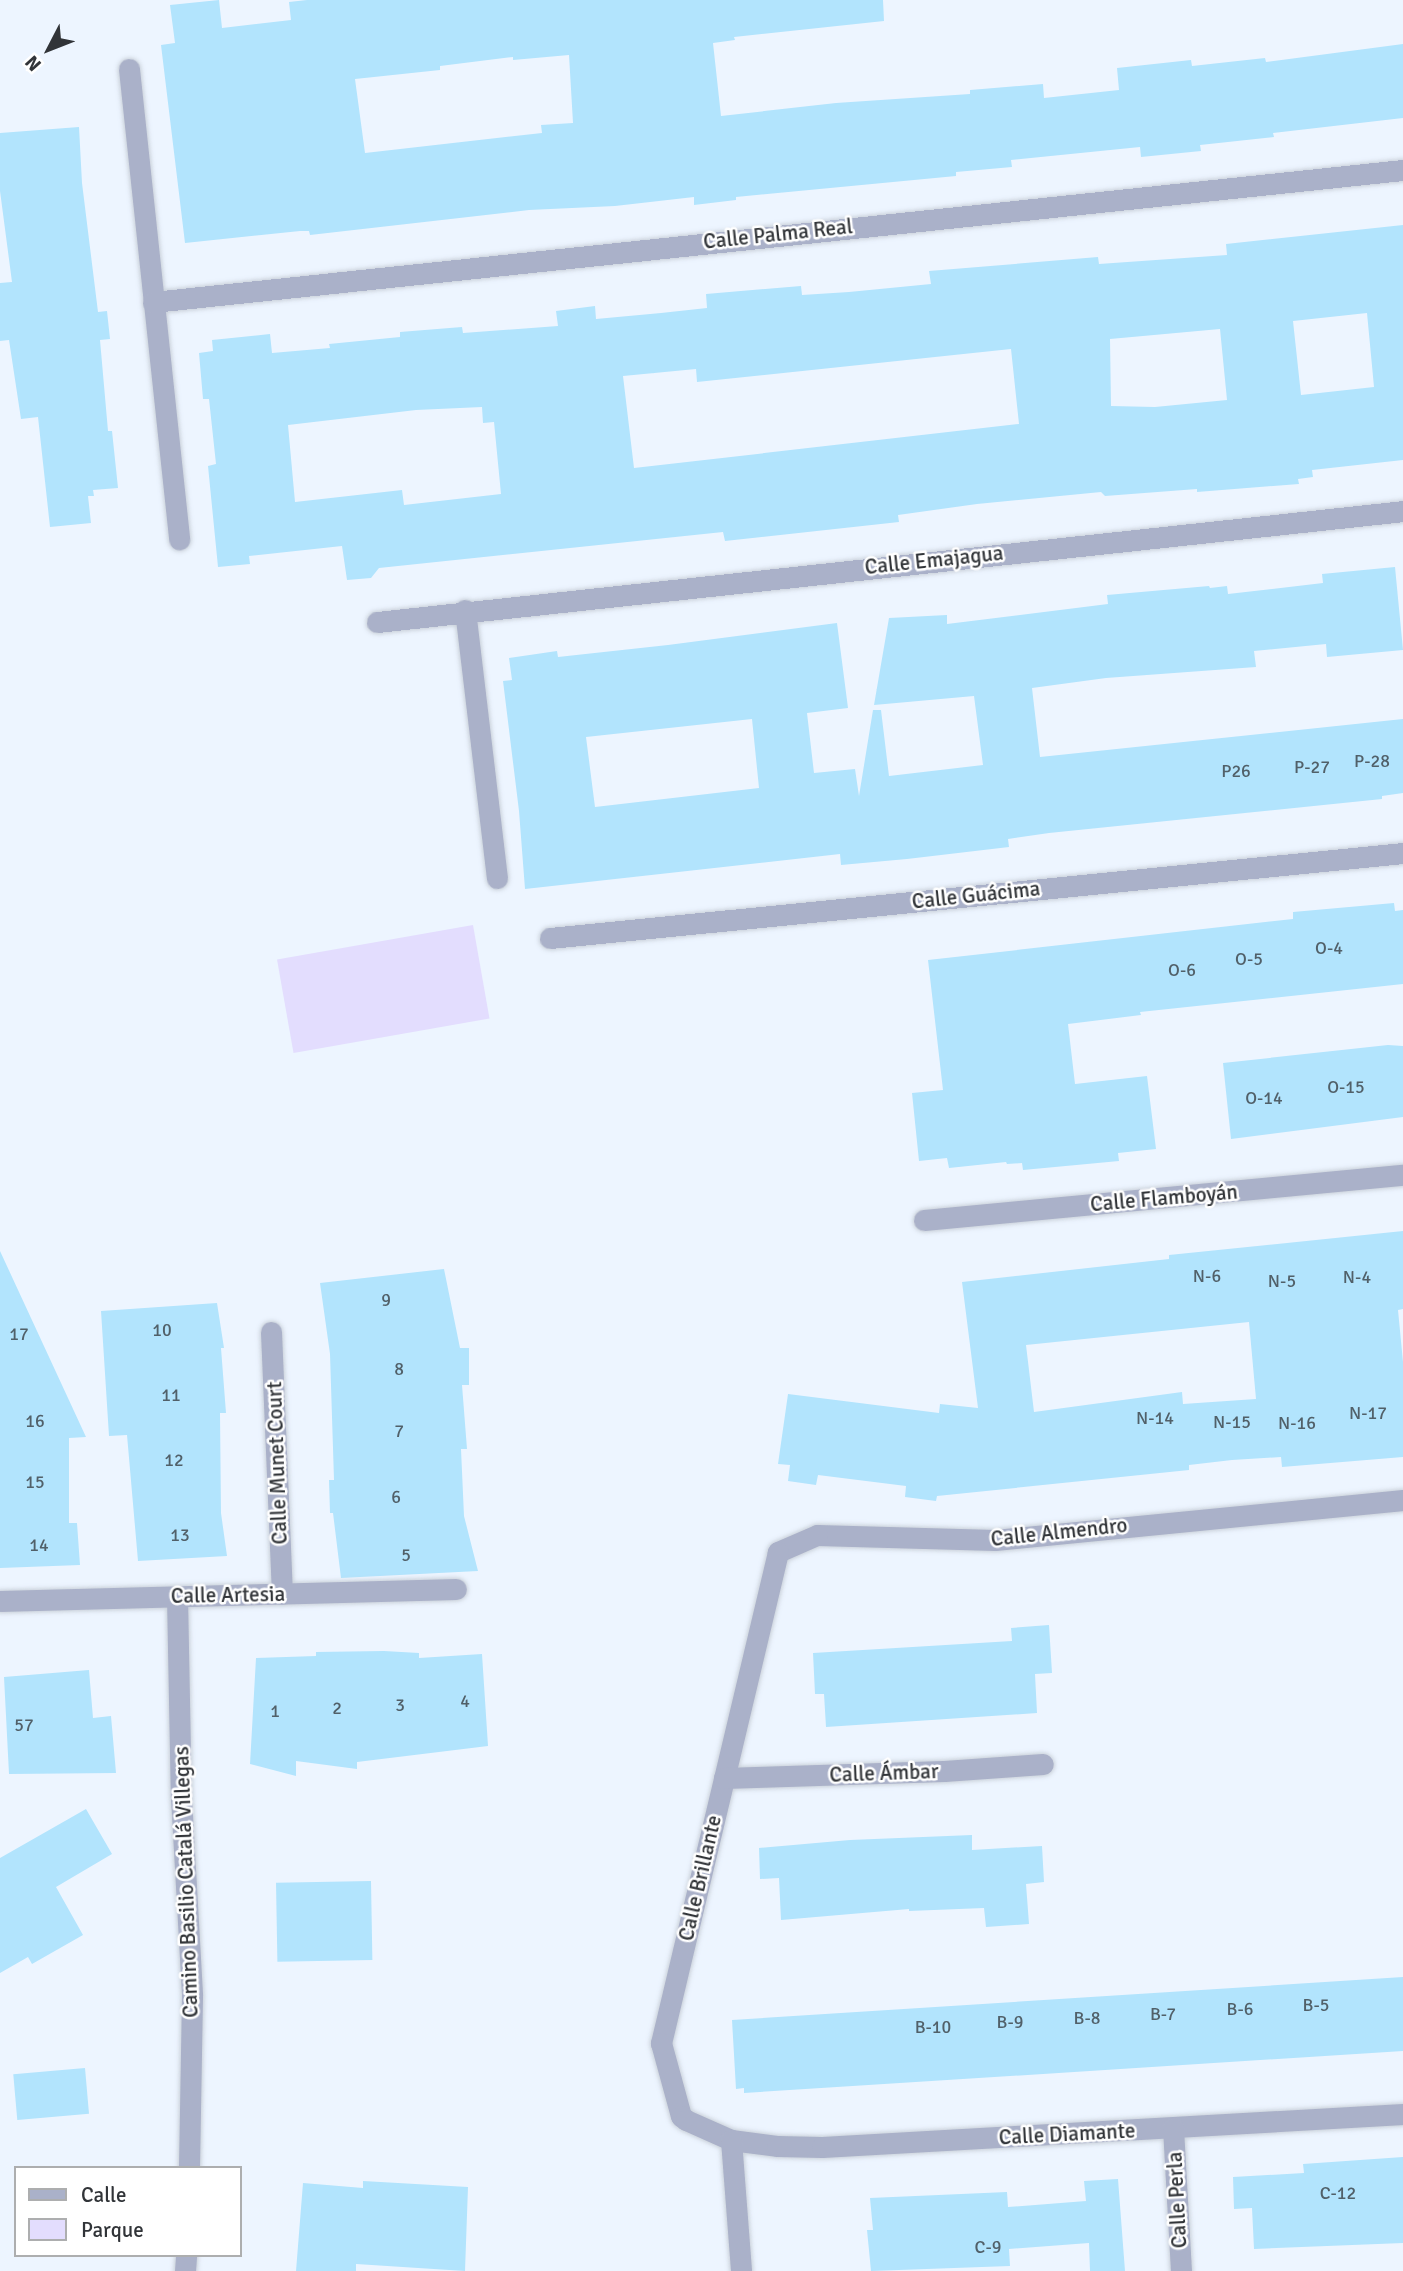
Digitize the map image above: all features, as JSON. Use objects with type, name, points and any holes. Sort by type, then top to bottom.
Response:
[{"type":"street","points":[[129,69],[179,539]]},
{"type":"street","name":"Calle Palma Real","points":[[153,302],[1403,170]]},
{"type":"street","name":"Calle Emajagua","points":[[377,622],[465,610],[1403,511]]},
{"type":"street","points":[[465,610],[497,878]]},
{"type":"street","name":"Calle Guácima","points":[[550,938],[1403,853]]},
{"type":"street","name":"Calle Flamboyán","points":[[924,1220],[1403,1175]]},
{"type":"street","name":"Calle Munet Court","points":[[271,1332],[282,1594]]},
{"type":"street","name":"Calle Almendro","points":[[764,1610],[778,1552],[817,1535],[995,1540],[1403,1500]]},
{"type":"street","name":"Calle Artesia","points":[[0,1601],[456,1589]]},
{"type":"street","name":"Camino Basilio Catalá Villegas","points":[[177,1597],[181,1797],[192,1996],[189,2166]]},
{"type":"street","name":"Calle Brillante","points":[[731,2140],[706,2131],[681,2116],[660,2043],[764,1610]]},
{"type":"street","name":"Calle Ámbar","points":[[724,1778],[944,1771],[1043,1764]]},
{"type":"street","name":"Calle Diamante","points":[[731,2140],[822,2147],[1403,2113]]},
{"type":"street","name":"Calle Perla","points":[[1173,2128],[1181,2271]]},
{"type":"street","points":[[731,2140],[741,2271]]},
{"type":"green space","points":[[473,925],[489,1019],[294,1053],[277,960]]},
{"type":"building","points":[[219,0],[222,28],[291,20],[289,2],[307,0],[883,0],[884,21],[734,37],[735,40],[713,43],[721,116],[836,103],[970,94],[970,90],[1043,84],[1044,98],[1119,90],[1117,68],[1191,60],[1192,66],[1265,58],[1266,62],[1403,44],[1403,118],[1273,133],[1274,137],[1200,145],[1201,151],[1141,157],[1140,147],[1011,160],[1012,167],[956,172],[956,176],[736,197],[736,200],[694,205],[694,197],[615,206],[529,210],[310,235],[309,231],[300,231],[185,243],[161,45],[175,43],[170,5]],"holes":[[[569,55],[573,123],[541,125],[542,133],[365,153],[355,79],[440,70],[440,66],[513,57],[513,60]]]},
{"type":"building","points":[[79,127],[82,183],[98,312],[107,311],[110,339],[100,340],[108,431],[112,431],[118,488],[93,490],[94,496],[88,496],[91,523],[50,527],[38,417],[21,419],[9,340],[0,341],[0,283],[12,282],[0,191],[0,133]]},
{"type":"building","points":[[1403,225],[1403,460],[1312,470],[1313,477],[1298,479],[1299,484],[1105,496],[1101,492],[977,504],[898,515],[899,522],[725,541],[723,532],[379,568],[371,578],[347,580],[342,546],[249,556],[250,564],[218,567],[208,466],[216,464],[209,399],[203,399],[199,353],[213,351],[212,340],[270,334],[272,353],[330,348],[329,344],[400,337],[400,332],[462,327],[463,333],[558,326],[556,311],[595,306],[596,319],[661,313],[707,308],[706,294],[801,286],[802,295],[849,292],[931,284],[929,271],[1098,257],[1099,264],[1227,255],[1226,244]],"holes":[[[1367,313],[1374,387],[1301,395],[1293,321]],[[1220,329],[1227,400],[1155,407],[1111,406],[1110,339]],[[1011,349],[1019,424],[634,468],[623,376],[696,369],[697,382]],[[482,407],[483,423],[494,422],[501,494],[404,505],[402,490],[295,502],[288,425],[416,410]]]},
{"type":"building","points":[[1395,567],[1403,650],[1327,657],[1326,644],[1254,651],[1256,667],[1106,678],[1032,688],[1040,757],[1403,719],[1403,793],[1382,796],[1382,799],[1049,833],[1008,839],[1009,847],[907,859],[841,865],[840,854],[525,889],[519,811],[503,681],[512,680],[509,658],[557,651],[558,657],[837,623],[848,708],[807,713],[814,773],[855,769],[859,796],[873,710],[881,710],[889,776],[983,765],[974,696],[874,705],[889,618],[947,615],[947,624],[1108,604],[1107,595],[1209,586],[1227,586],[1228,594],[1323,583],[1322,574]],"holes":[[[752,719],[759,788],[595,807],[586,737]]]},
{"type":"building","points":[[1394,903],[1395,911],[1403,910],[1403,984],[1140,1012],[1141,1015],[1068,1024],[1075,1084],[1147,1076],[1156,1149],[1118,1153],[1119,1161],[1023,1170],[1022,1163],[949,1168],[947,1158],[919,1161],[912,1093],[943,1090],[928,960],[1293,919],[1293,912]]},
{"type":"building","points":[[1388,1045],[1403,1046],[1403,1117],[1231,1139],[1223,1063]]},
{"type":"building","points":[[1403,1231],[1403,1309],[1398,1310],[1403,1362],[1403,1457],[1282,1467],[1281,1457],[1232,1460],[1189,1465],[1189,1470],[937,1496],[936,1501],[905,1497],[906,1486],[818,1475],[816,1485],[788,1481],[790,1465],[778,1464],[788,1394],[939,1413],[940,1404],[978,1408],[962,1282],[1169,1259],[1169,1255]],"holes":[[[1249,1322],[1256,1399],[1183,1404],[1182,1392],[1034,1412],[1026,1345]]]},
{"type":"building","points":[[0,1251],[86,1437],[69,1438],[69,1523],[77,1523],[80,1565],[0,1568]]},
{"type":"building","points":[[444,1269],[460,1348],[469,1348],[469,1385],[462,1385],[467,1449],[461,1449],[464,1516],[478,1571],[341,1578],[333,1513],[330,1513],[329,1480],[334,1480],[330,1354],[320,1283]]},
{"type":"building","points":[[217,1303],[224,1348],[221,1348],[226,1413],[220,1413],[221,1513],[227,1556],[138,1561],[127,1435],[109,1436],[101,1311]]},
{"type":"building","points":[[1049,1625],[1052,1673],[1035,1674],[1037,1713],[826,1727],[824,1694],[815,1694],[813,1653],[1012,1641],[1011,1628]]},
{"type":"building","points":[[316,1652],[419,1653],[419,1658],[482,1654],[488,1746],[357,1762],[357,1769],[296,1761],[296,1776],[250,1764],[256,1658],[316,1656]]},
{"type":"building","points":[[89,1670],[93,1718],[111,1716],[116,1773],[9,1774],[4,1677]]},
{"type":"building","points":[[86,1809],[112,1854],[56,1887],[83,1935],[32,1964],[28,1957],[0,1973],[0,1858]]},
{"type":"building","points":[[972,1835],[972,1850],[1042,1846],[1044,1882],[1026,1884],[1029,1924],[986,1927],[984,1908],[909,1909],[781,1920],[779,1878],[760,1879],[759,1848],[850,1840]]},
{"type":"building","points":[[371,1881],[372,1960],[277,1962],[276,1883]]},
{"type":"building","points":[[1403,1977],[1403,2051],[744,2093],[744,2088],[736,2089],[732,2020]]},
{"type":"building","points":[[85,2068],[89,2114],[17,2120],[13,2074]]},
{"type":"building","points":[[1403,2157],[1403,2243],[1254,2249],[1252,2208],[1234,2209],[1233,2177],[1304,2173],[1303,2164]]},
{"type":"building","points":[[1118,2179],[1125,2271],[1090,2271],[1089,2243],[1009,2249],[1010,2266],[871,2271],[867,2230],[873,2230],[870,2198],[1007,2192],[1008,2207],[1086,2201],[1084,2181]]},
{"type":"building","points":[[363,2181],[468,2187],[465,2271],[356,2264],[356,2271],[296,2271],[303,2183],[363,2188]]}]
